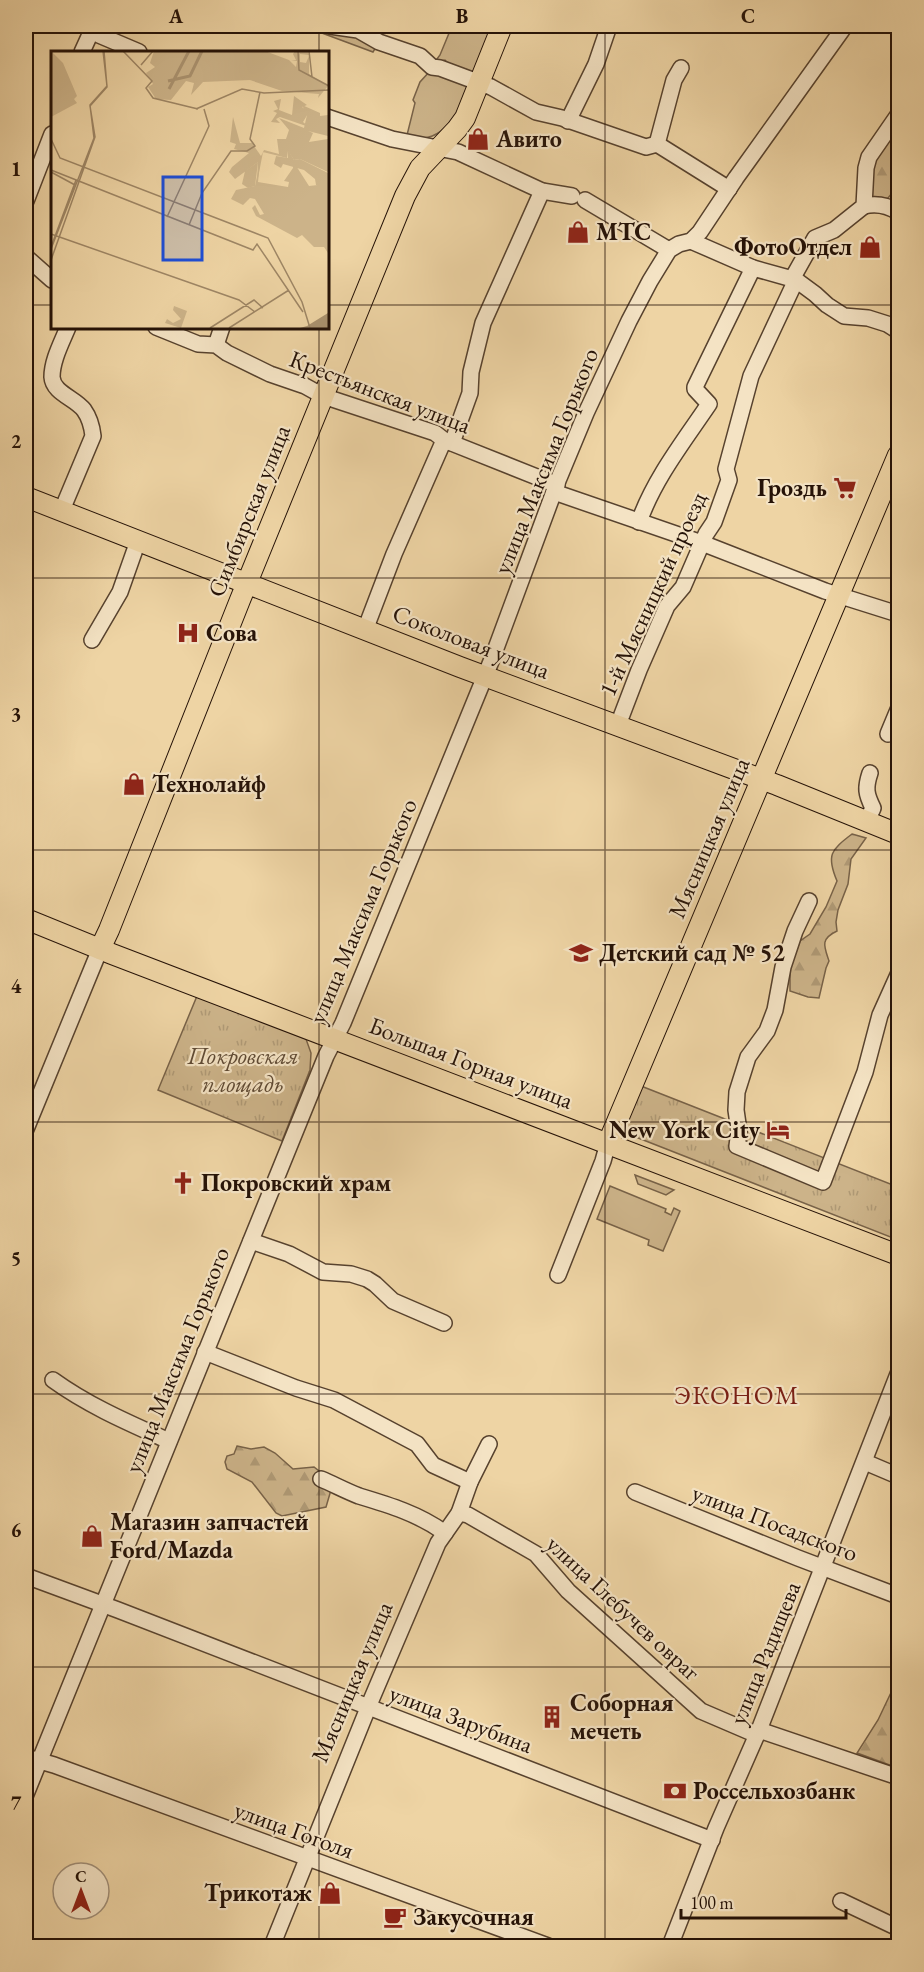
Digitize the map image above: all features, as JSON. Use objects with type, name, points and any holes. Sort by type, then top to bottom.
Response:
[{"type":"main road","name":"Симбирская улица","points":[[99,949],[109,930],[405,196],[420,168],[465,118],[502,26]]},
{"type":"main road","name":"Мясницкая улица","points":[[608,1143],[898,455]]},
{"type":"main road","name":"Соколовая улица","points":[[26,497],[485,676],[762,779],[898,834]]},
{"type":"main road","name":"Большая Горная улица","points":[[26,919],[898,1255]]},
{"type":"street","points":[[330,26],[359,28],[379,42],[420,56],[432,67],[491,87],[536,112],[646,147],[657,144],[729,189]]},
{"type":"street","points":[[568,121],[596,64],[609,26]]},
{"type":"street","points":[[328,117],[392,140],[458,152],[542,191],[578,198],[669,250],[691,241],[700,232],[845,26]]},
{"type":"street","points":[[82,51],[92,28],[99,35],[137,51]]},
{"type":"street","points":[[657,144],[674,80],[681,68]]},
{"type":"street","points":[[896,204],[864,206],[866,168],[869,157],[898,115]]},
{"type":"street","points":[[26,201],[51,137]]},
{"type":"street","points":[[365,630],[394,554],[471,393],[471,372],[483,323],[542,191]]},
{"type":"street","name":"1-й Мясницкий проезд","points":[[618,725],[667,606],[683,587],[714,522],[729,480],[726,469],[752,376],[794,280],[815,238],[834,230],[864,206]]},
{"type":"street","points":[[691,241],[753,268],[794,280],[815,294],[826,305],[844,315],[868,318],[887,324],[898,331]]},
{"type":"street","name":"улица Максима Горького","points":[[26,1794],[32,1759],[102,1605],[343,1023],[485,676],[586,413],[628,321],[669,250]]},
{"type":"street","points":[[26,257],[51,279]]},
{"type":"street","points":[[639,522],[645,506],[669,465],[709,404],[695,387],[753,268]]},
{"type":"street","points":[[62,510],[93,436],[83,408],[54,386],[52,377],[54,362],[68,328]]},
{"type":"street","name":"Крестьянская улица","points":[[158,328],[198,344],[216,345],[227,353],[270,374],[323,396],[435,433],[448,442],[555,489],[639,522],[702,543],[838,595],[898,614]]},
{"type":"street","points":[[216,345],[222,328]]},
{"type":"street","points":[[92,640],[120,592],[138,541]]},
{"type":"street","points":[[888,734],[898,710]]},
{"type":"street","points":[[867,821],[873,808],[866,794],[870,773]]},
{"type":"street","points":[[809,901],[795,931],[783,967],[775,1010],[767,1031],[748,1057],[737,1092],[736,1110],[739,1131],[737,1146],[823,1182],[865,1072],[880,1015],[898,975]]},
{"type":"street","name":"Симбирская улица","points":[[26,1129],[99,949]]},
{"type":"street","name":"Мясницкая улица","points":[[558,1275],[608,1143]]},
{"type":"street","points":[[251,1241],[289,1254],[322,1272],[351,1274],[367,1279],[393,1301],[444,1323]]},
{"type":"street","points":[[205,1352],[296,1388],[334,1400],[417,1444],[433,1465],[470,1482]]},
{"type":"street","name":"улица Радищева","points":[[670,1947],[758,1732],[898,1374]]},
{"type":"street","points":[[53,1380],[75,1396],[119,1420],[169,1441]]},
{"type":"street","name":"Мясницкая улица","points":[[272,1947],[368,1707],[434,1552],[444,1533],[459,1513],[470,1482],[489,1444]]},
{"type":"street","points":[[865,1462],[898,1476]]},
{"type":"street","points":[[321,1479],[357,1495],[411,1514],[431,1523],[444,1533]]},
{"type":"street","name":"улица Посадского","points":[[635,1492],[898,1596]]},
{"type":"street","name":"улица Глебучев овраг","points":[[459,1513],[468,1515],[536,1554],[568,1591],[701,1711],[898,1778]]},
{"type":"street","name":"улица Зарубина","points":[[26,1576],[712,1840]]},
{"type":"street","name":"улица Гоголя","points":[[32,1759],[54,1765],[548,1947]]},
{"type":"street","points":[[841,1901],[898,1928]]},
{"type":"green space","points":[[303,26],[344,30],[376,47],[373,52]]},
{"type":"green space","points":[[452,26],[493,26],[474,72],[470,74],[450,66],[445,60],[434,63],[440,55]]},
{"type":"green space","points":[[431,70],[469,86],[454,117],[440,132],[430,137],[406,139],[415,103],[413,100],[420,82]]},
{"type":"green space","points":[[887,138],[898,147],[898,186],[888,198],[868,200],[868,169]]},
{"type":"green space","points":[[852,834],[866,838],[851,859],[848,884],[838,910],[837,931],[828,937],[825,943],[829,961],[819,998],[808,997],[790,991],[790,969],[800,941],[810,934],[826,907],[837,881],[832,865],[832,854],[839,844]]},
{"type":"green space","name":"Покровская площадь","points":[[197,996],[306,1039],[311,1053],[310,1070],[282,1141],[158,1090]]},
{"type":"green space","points":[[641,1086],[898,1187],[898,1240],[623,1132]]},
{"type":"green space","points":[[635,1175],[674,1190],[666,1195],[638,1184]]},
{"type":"green space","points":[[610,1186],[666,1209],[665,1212],[671,1215],[674,1208],[680,1211],[663,1251],[648,1245],[649,1240],[597,1219]]},
{"type":"green space","points":[[237,1446],[251,1449],[264,1447],[275,1453],[293,1469],[314,1467],[319,1471],[320,1485],[331,1490],[326,1507],[282,1516],[276,1513],[252,1482],[227,1469],[225,1462],[227,1456],[234,1454]]},
{"type":"green space","points":[[897,1680],[898,1758],[895,1767],[857,1753],[878,1720]]},
{"type":"place","name":"Авито","points":[[478,139]]},
{"type":"place","name":"МТС","points":[[578,232]]},
{"type":"place","name":"ФотоОтдел","points":[[870,247]]},
{"type":"place","name":"Гроздь","points":[[845,488]]},
{"type":"place","name":"Сова","points":[[188,633]]},
{"type":"place","name":"Технолайф","points":[[134,784]]},
{"type":"place","name":"Детский сад № 52","points":[[581,953]]},
{"type":"place","name":"New York City","points":[[778,1130]]},
{"type":"place","name":"Покровский храм","points":[[183,1183]]},
{"type":"place","name":"Магазин запчастей Ford/Mazda","points":[[92,1536]]},
{"type":"place","name":"Соборная мечеть","points":[[552,1717]]},
{"type":"place","name":"Россельхозбанк","points":[[675,1791]]},
{"type":"place","name":"Трикотаж","points":[[330,1893]]},
{"type":"place","name":"Закусочная","points":[[395,1917]]},
{"type":"district","name":"ЭКОНОМ","points":[[737,1395]]}]
